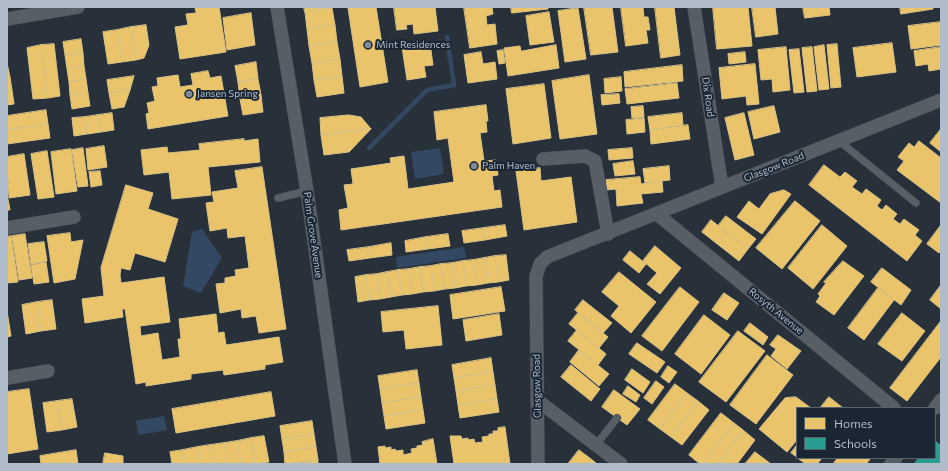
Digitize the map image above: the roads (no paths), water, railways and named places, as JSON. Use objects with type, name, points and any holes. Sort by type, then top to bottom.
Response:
[{"type":"street","points":[[7,19],[78,7]]},
{"type":"street","name":"Palm Grove Avenue","points":[[277,7],[307,191],[345,464]]},
{"type":"street","name":"Dix Road","points":[[694,7],[722,187]]},
{"type":"street","name":"Glasgow Road","points":[[538,464],[536,276],[540,264],[547,257],[608,234],[941,100]]},
{"type":"street","points":[[543,159],[585,156],[595,161],[608,234]]},
{"type":"street","name":"Rosyth Avenue","points":[[657,214],[893,407]]},
{"type":"street","points":[[7,228],[74,217]]},
{"type":"street","points":[[7,378],[48,371]]},
{"type":"street","points":[[537,400],[620,464]]},
{"type":"lane","points":[[839,141],[916,203]]},
{"type":"lane","points":[[278,198],[307,191]]},
{"type":"lane","points":[[596,445],[617,418]]},
{"type":"water","points":[[440,148],[444,174],[415,179],[411,152]]},
{"type":"water","points":[[202,229],[222,258],[201,293],[183,286],[192,232]]},
{"type":"water","points":[[464,247],[466,258],[397,268],[396,257]]},
{"type":"water","points":[[164,416],[167,430],[138,435],[136,421]]},
{"type":"waterway","points":[[369,148],[427,90],[454,85],[447,37]]},
{"type":"place","name":"Mint Residences","points":[[368,45]]},
{"type":"place","name":"Jansen Spring","points":[[189,94]]},
{"type":"place","name":"Palm Haven","points":[[474,166]]}]
